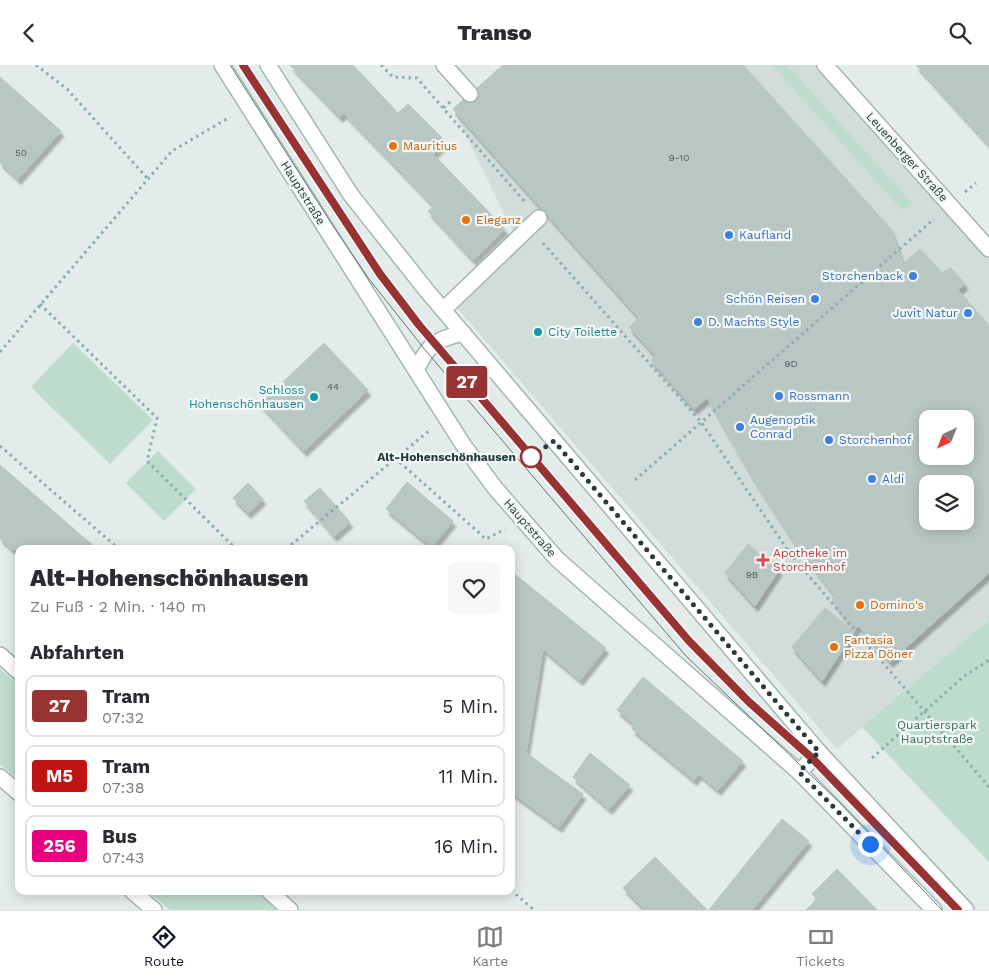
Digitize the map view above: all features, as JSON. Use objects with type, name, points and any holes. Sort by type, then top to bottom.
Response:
[{"type":"main road","name":"Hauptstraße","points":[[222,65],[464,446],[494,487],[557,559],[799,772],[934,910]]},
{"type":"main road","points":[[268,65],[351,195],[443,310],[819,752],[966,910]]},
{"type":"main road","points":[[444,65],[468,91]]},
{"type":"main road","name":"Leuenberger Straße","points":[[825,65],[989,249]]},
{"type":"main road","points":[[443,310],[539,218]]},
{"type":"main road","points":[[416,370],[426,351],[442,338],[463,333]]},
{"type":"main road","points":[[0,655],[15,668]]},
{"type":"main road","points":[[799,772],[819,752]]},
{"type":"main road","points":[[0,777],[15,790]]},
{"type":"main road","points":[[137,895],[154,910]]},
{"type":"main road","points":[[273,895],[290,910]]},
{"type":"path","points":[[36,65],[67,89],[148,179]]},
{"type":"path","points":[[381,65],[393,77],[417,78],[539,218],[543,223],[540,239],[701,422],[790,555],[989,787]]},
{"type":"path","points":[[443,108],[468,91]]},
{"type":"path","points":[[0,352],[172,151],[233,115]]},
{"type":"path","points":[[635,480],[950,205]]},
{"type":"path","points":[[40,304],[157,417],[147,461],[232,545]]},
{"type":"path","points":[[291,545],[431,430]]},
{"type":"path","points":[[0,446],[114,545]]},
{"type":"path","points":[[395,458],[486,539],[505,529]]},
{"type":"path","points":[[872,758],[963,677],[989,660]]},
{"type":"path","points":[[515,893],[534,910]]},
{"type":"shaded area","points":[[503,65],[816,65],[989,259],[989,620],[837,749],[446,295],[513,232],[453,109]]},
{"type":"green space","points":[[772,65],[787,65],[912,203],[906,208],[901,209]]},
{"type":"green space","points":[[73,343],[153,420],[110,464],[31,387]]},
{"type":"green space","points":[[158,451],[196,489],[164,521],[126,483]]},
{"type":"green space","name":"Quartierspark Hauptstraße","points":[[989,620],[989,862],[862,727]]},
{"type":"green space","points":[[0,669],[15,682],[15,777],[0,764]]},
{"type":"green space","points":[[153,895],[260,895],[277,910],[170,910]]},
{"type":"building","points":[[290,65],[353,65],[398,113],[408,104],[446,142],[433,154],[505,229],[473,260],[428,211],[434,206],[344,113],[340,117]]},
{"type":"building","points":[[503,65],[743,65],[890,228],[903,264],[920,249],[942,273],[951,268],[965,284],[958,290],[989,326],[989,573],[890,662],[858,625],[854,632],[832,600],[835,596],[797,546],[751,475],[707,398],[694,409],[651,360],[656,356],[629,327],[639,318],[453,109],[463,100],[471,103],[477,101],[479,93],[477,88]]},
{"type":"building","points":[[916,65],[989,65],[989,145]]},
{"type":"building","points":[[0,77],[61,131],[18,179],[0,162]]},
{"type":"building","name":"Schloss Hohenschönhausen","points":[[324,343],[368,390],[304,451],[260,404]]},
{"type":"building","points":[[0,465],[92,545],[15,545],[15,549],[12,549],[0,538]]},
{"type":"building","points":[[407,482],[453,521],[434,545],[430,545],[386,509]]},
{"type":"building","points":[[248,483],[263,499],[248,513],[233,498]]},
{"type":"building","points":[[320,488],[350,522],[334,536],[304,501]]},
{"type":"building","points":[[748,544],[779,570],[755,606],[725,573]]},
{"type":"building","points":[[515,574],[606,648],[580,680],[543,649],[526,753],[583,794],[559,827],[515,795]]},
{"type":"building","points":[[825,608],[854,632],[822,681],[792,647]]},
{"type":"building","points":[[643,677],[743,761],[718,790],[699,774],[694,780],[632,729],[635,725],[617,710]]},
{"type":"building","points":[[590,753],[630,785],[609,809],[573,777]]},
{"type":"building","points":[[782,819],[809,841],[752,910],[709,910]]},
{"type":"building","points":[[655,857],[707,910],[645,910],[623,888]]},
{"type":"building","points":[[837,869],[877,910],[806,910],[817,899],[812,894]]},
{"type":"tram line","points":[[230,65],[369,279],[426,351],[686,656],[839,802],[942,910]]},
{"type":"tram line","points":[[243,65],[380,274],[419,325],[689,641],[749,702],[813,758],[958,910]]},
{"type":"tram line","name":"27","points":[[243,65],[380,274],[419,325],[689,641],[749,702],[813,759],[958,910]]},
{"type":"place","name":"Mauritius","points":[[393,146]]},
{"type":"place","name":"Eleganz","points":[[466,220]]},
{"type":"place","name":"Kaufland","points":[[729,235]]},
{"type":"place","name":"Storchenback","points":[[913,276]]},
{"type":"place","name":"Schön Reisen","points":[[815,299]]},
{"type":"place","name":"Juvit Natur","points":[[968,313]]},
{"type":"place","name":"D. Machts Style","points":[[698,322]]},
{"type":"place","name":"City Toilette","points":[[538,332]]},
{"type":"place","name":"Rossmann","points":[[779,396]]},
{"type":"place","name":"Schloss Hohenschönhausen","points":[[314,397]]},
{"type":"place","name":"Augenoptik Conrad","points":[[740,427]]},
{"type":"place","name":"Storchenhof","points":[[829,440]]},
{"type":"place","name":"Alt-Hohenschönhausen","points":[[531,457]]},
{"type":"place","name":"Aldi","points":[[872,479]]},
{"type":"place","name":"Apotheke im Storchenhof","points":[[763,560]]},
{"type":"place","name":"Domino's","points":[[860,605]]},
{"type":"place","name":"Fantasia Pizza Döner","points":[[834,647]]},
{"type":"route","points":[[531,457],[554,441],[819,752],[799,772],[870,844]]}]
